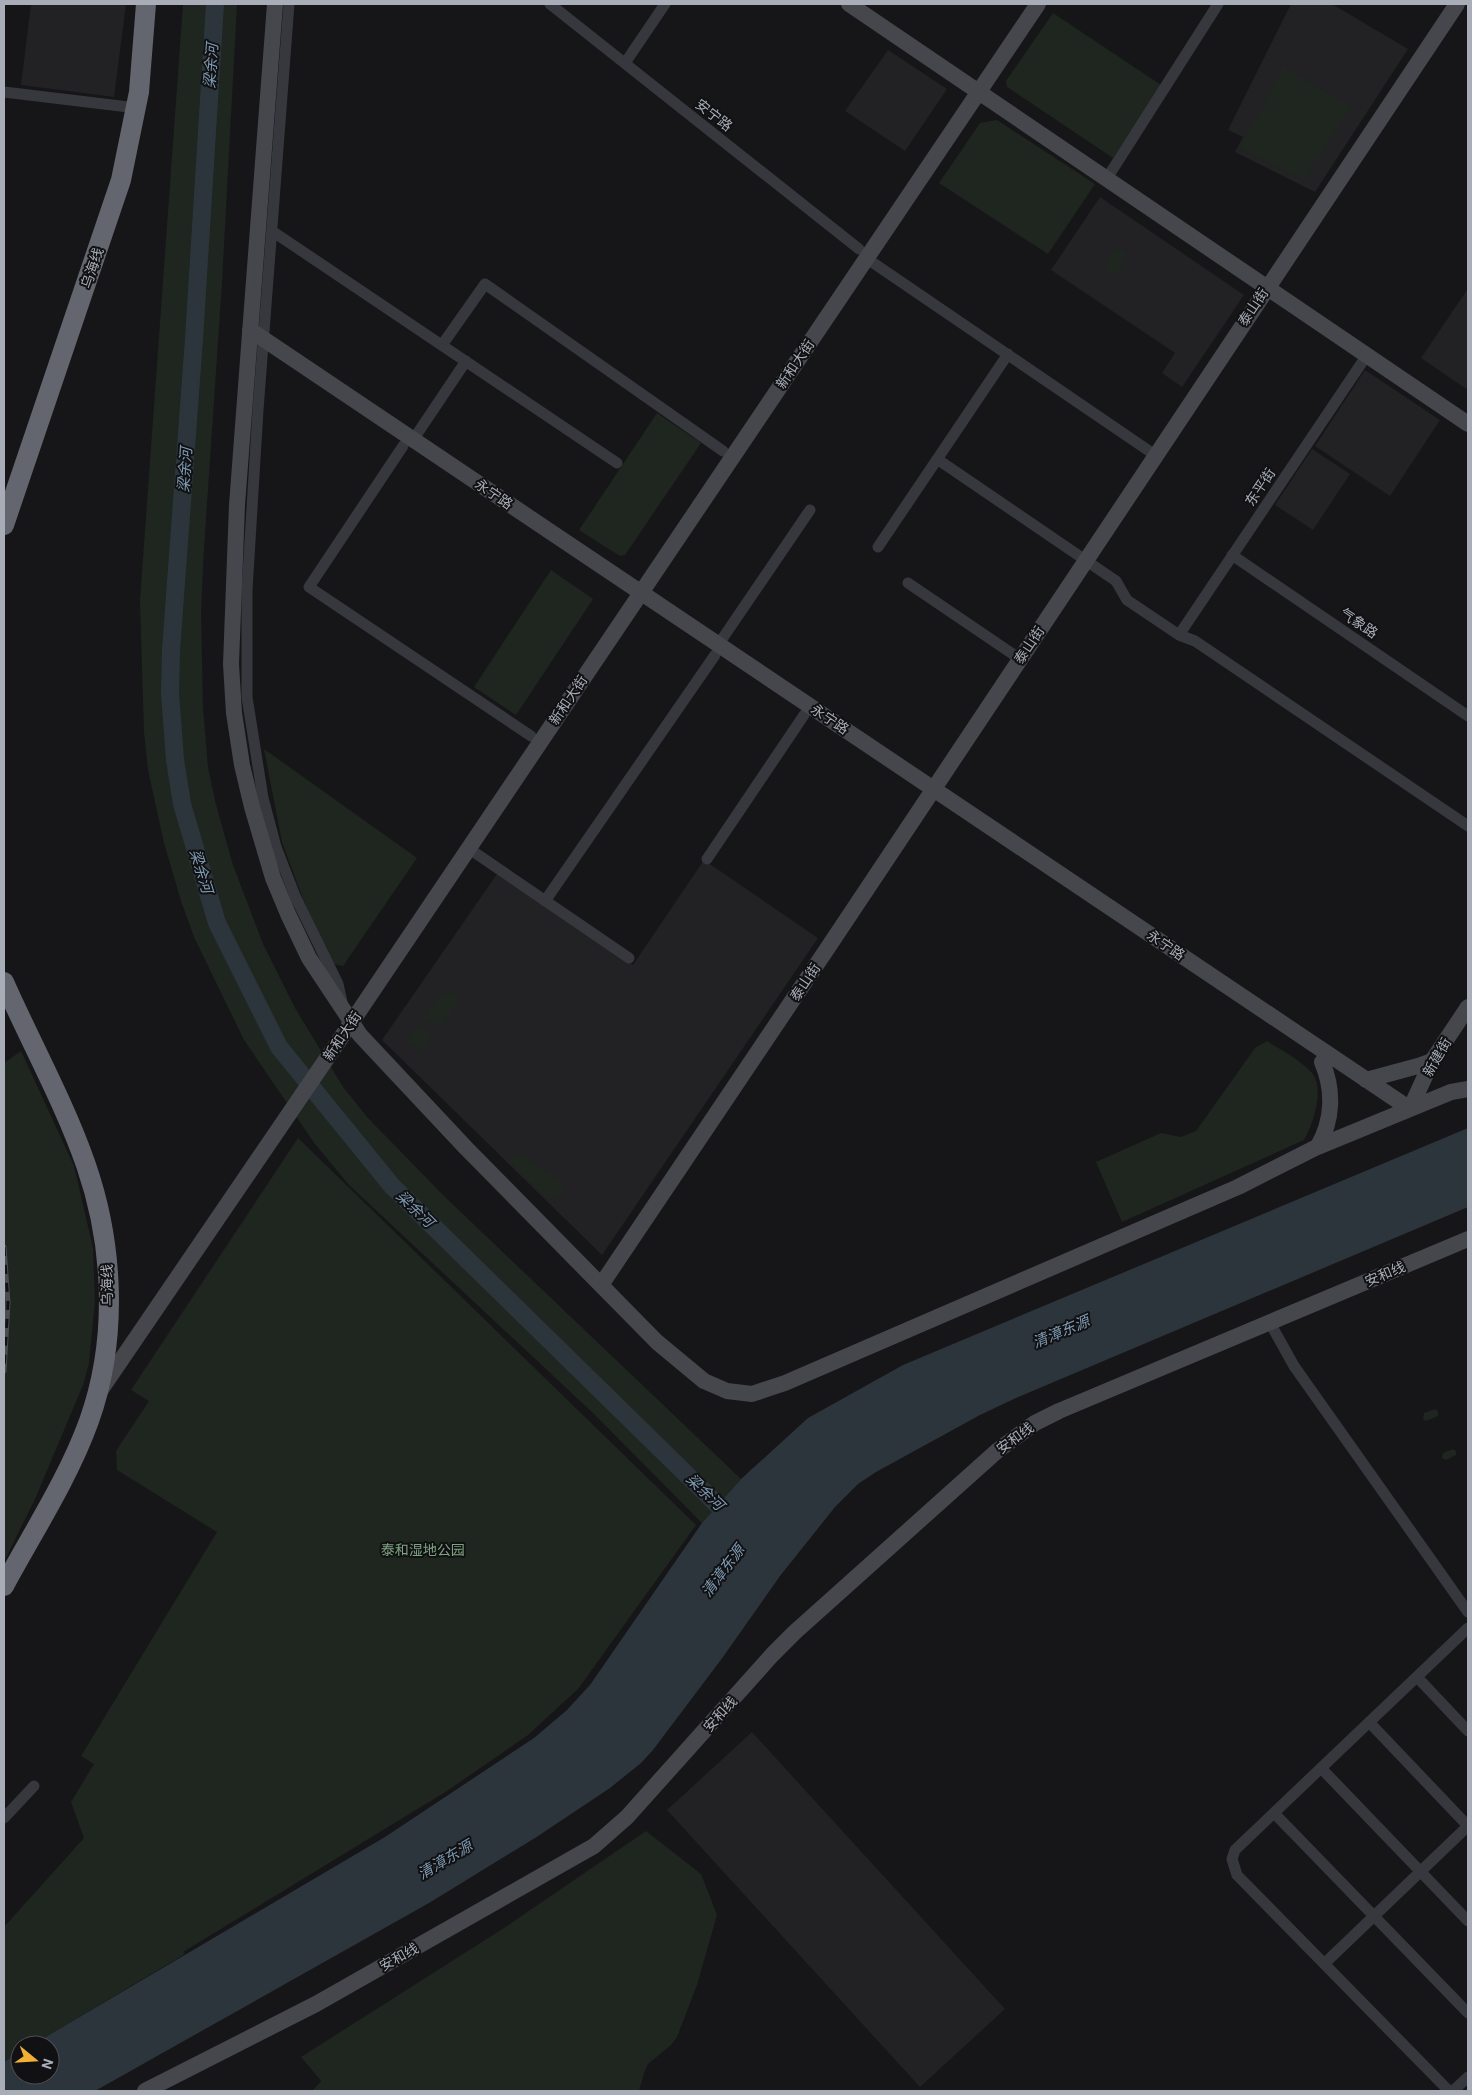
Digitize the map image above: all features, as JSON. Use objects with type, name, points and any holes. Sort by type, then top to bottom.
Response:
[{"type":"highway","name":"乌海线","points":[[4,525],[115,201],[137,108],[146,4]]},
{"type":"highway","name":"乌海线","points":[[4,982],[78,1146],[96,1198],[108,1270],[108,1319],[104,1365],[97,1395],[78,1449],[4,1586]]},
{"type":"main road","points":[[274,4],[256,340],[237,505],[232,629],[233,697],[236,731],[252,807],[273,878],[301,944],[348,1018],[380,1057],[459,1141],[661,1345],[704,1381],[727,1391],[746,1394],[756,1393],[786,1383],[1238,1187],[1318,1146],[1451,1092],[1468,1089]]},
{"type":"main road","points":[[849,4],[1111,172],[1367,355],[1468,424]]},
{"type":"main road","points":[[864,4],[976,85],[1269,284],[1468,414]]},
{"type":"main road","name":"新和大街","points":[[348,1018],[531,736],[633,594],[976,85],[1024,4]]},
{"type":"main road","name":"新和大街","points":[[976,85],[1038,4]]},
{"type":"main road","name":"泰山街","points":[[601,1285],[1457,4]]},
{"type":"main road","name":"新和大街","points":[[97,1395],[328,1046],[468,848],[633,594],[723,451],[862,254]]},
{"type":"main road","name":"永宁路","points":[[256,340],[931,793],[1366,1080],[1404,1111]]},
{"type":"main road","name":"永宁路","points":[[717,650],[804,715],[931,793],[1322,1062],[1404,1111]]},
{"type":"main road","name":"新建街","points":[[1404,1111],[1432,1061],[1468,1007]]},
{"type":"main road","points":[[1366,1080],[1432,1061]]},
{"type":"main road","points":[[1318,1146],[1324,1133],[1330,1106],[1329,1081],[1322,1062]]},
{"type":"main road","points":[[1451,1092],[1468,1080]]},
{"type":"main road","name":"新和大街","points":[[104,1365],[284,1112]]},
{"type":"main road","name":"安和线","points":[[145,2091],[316,2004],[579,1855],[608,1835],[660,1781],[772,1654],[982,1464],[1016,1436],[1059,1411],[1468,1239]]},
{"type":"main road","name":"安和线","points":[[163,2091],[320,2011],[599,1852],[633,1823],[660,1781]]},
{"type":"street","points":[[256,340],[272,231],[289,4]]},
{"type":"street","name":"安宁路","points":[[550,4],[862,254],[1155,455]]},
{"type":"street","points":[[625,63],[665,4]]},
{"type":"street","points":[[1111,172],[1218,4]]},
{"type":"street","points":[[4,92],[137,108]]},
{"type":"street","points":[[272,231],[617,463]]},
{"type":"street","points":[[442,345],[485,284],[723,451]]},
{"type":"street","points":[[878,547],[1008,354]]},
{"type":"street","name":"东平街","points":[[1179,635],[1367,355]]},
{"type":"street","points":[[466,361],[309,587],[531,736]]},
{"type":"street","points":[[937,460],[1116,581],[1127,600],[1179,635],[1195,641],[1468,826]]},
{"type":"street","points":[[545,901],[717,650],[810,510]]},
{"type":"street","name":"气象路","points":[[1232,555],[1468,716]]},
{"type":"street","points":[[908,583],[1020,659]]},
{"type":"street","points":[[706,859],[804,715]]},
{"type":"street","points":[[468,848],[629,958]]},
{"type":"street","points":[[1270,1323],[1294,1366],[1468,1612]]},
{"type":"street","points":[[1449,2091],[1237,1875],[1232,1859],[1235,1850],[1468,1628]]},
{"type":"street","points":[[1417,1677],[1468,1731]]},
{"type":"street","points":[[1324,1964],[1468,1826],[1369,1722]]},
{"type":"street","points":[[1321,1768],[1468,1921]]},
{"type":"street","points":[[4,1818],[34,1786]]},
{"type":"street","points":[[1274,1813],[1468,2013]]},
{"type":"street","points":[[1453,2091],[1468,2077]]},
{"type":"shaded area","points":[[31,4],[126,4],[114,97],[21,85]]},
{"type":"shaded area","points":[[1291,4],[1332,4],[1408,49],[1315,192],[1235,152],[1243,137],[1228,130]]},
{"type":"shaded area","points":[[888,50],[947,89],[905,151],[845,111]]},
{"type":"shaded area","points":[[1100,197],[1244,295],[1182,387],[1162,373],[1175,353],[1051,270]]},
{"type":"shaded area","points":[[1468,291],[1468,390],[1421,358]]},
{"type":"shaded area","points":[[1365,370],[1440,420],[1390,496],[1315,446]]},
{"type":"shaded area","points":[[1312,449],[1350,474],[1313,530],[1275,505]]},
{"type":"shaded area","points":[[704,860],[818,938],[602,1255],[382,1040],[497,874],[633,965]]},
{"type":"shaded area","points":[[752,1732],[1005,2009],[920,2087],[667,1810]]},
{"type":"green space","points":[[183,4],[237,4],[222,283],[201,611],[203,708],[208,767],[215,801],[233,865],[263,944],[295,1008],[343,1087],[368,1118],[445,1197],[741,1479],[702,1523],[593,1413],[349,1185],[315,1144],[244,1040],[194,937],[181,901],[164,843],[148,770],[144,732],[140,600]]},
{"type":"green space","points":[[1053,13],[1161,85],[1113,158],[1007,87],[1006,81]]},
{"type":"green space","points":[[1283,67],[1351,107],[1304,180],[1240,148]]},
{"type":"green space","points":[[997,120],[1095,184],[1048,254],[939,183],[980,123]]},
{"type":"green space","points":[[1120,250],[1125,252],[1123,263],[1117,272],[1110,275],[1106,272],[1108,261],[1114,253]]},
{"type":"green space","points":[[657,413],[701,443],[625,555],[620,556],[579,530]]},
{"type":"green space","points":[[551,570],[593,599],[516,715],[474,687]]},
{"type":"green space","points":[[264,749],[417,858],[343,966],[333,964],[303,899],[282,842]]},
{"type":"green space","points":[[455,993],[458,1001],[441,1026],[427,1019],[425,1015],[439,995]]},
{"type":"green space","points":[[418,1026],[433,1036],[423,1051],[408,1041]]},
{"type":"green space","points":[[1267,1041],[1302,1064],[1312,1073],[1316,1080],[1318,1097],[1314,1116],[1304,1140],[1122,1222],[1096,1162],[1161,1133],[1181,1137],[1196,1131],[1255,1048]]},
{"type":"green space","points":[[21,1051],[74,1166],[93,1248],[95,1301],[89,1363],[83,1385],[35,1499],[4,1562],[4,1063]]},
{"type":"green space","name":"泰和湿地公园","points":[[298,1138],[696,1525],[578,1689],[528,1735],[447,1791],[183,1952],[185,1954],[49,2035],[10,2035],[10,2058],[4,2062],[4,1927],[84,1838],[71,1802],[94,1764],[81,1756],[217,1532],[117,1470],[116,1451],[149,1401],[131,1390]]},
{"type":"green space","points":[[517,1153],[563,1182],[565,1185],[559,1195],[549,1200],[510,1163]]},
{"type":"green space","points":[[1435,1409],[1438,1411],[1438,1416],[1426,1421],[1423,1419],[1424,1413]]},
{"type":"green space","points":[[1453,1449],[1456,1451],[1456,1455],[1446,1460],[1442,1458],[1443,1453]]},
{"type":"green space","points":[[646,1831],[701,1874],[717,1915],[697,1985],[677,2037],[671,2045],[648,2064],[639,2091],[312,2091],[321,2081],[301,2057],[504,1928]]},
{"type":"water","name":"清漳东源","points":[[1468,1128],[1468,1207],[1016,1398],[980,1415],[876,1472],[858,1484],[835,1507],[780,1576],[723,1657],[653,1750],[641,1763],[610,1788],[535,1838],[429,1903],[95,2091],[4,2091],[4,2062],[10,2058],[10,2085],[60,2085],[60,2035],[49,2035],[385,1837],[534,1738],[567,1710],[590,1685],[702,1523],[741,1479],[808,1418],[903,1365]]},
{"type":"waterway","name":"梁余河","points":[[215,4],[194,339],[171,650],[170,693],[175,760],[182,804],[217,923],[279,1047],[392,1186],[735,1522]]},
{"type":"railway","points":[[4,1247],[8,1303],[4,1371]]}]
